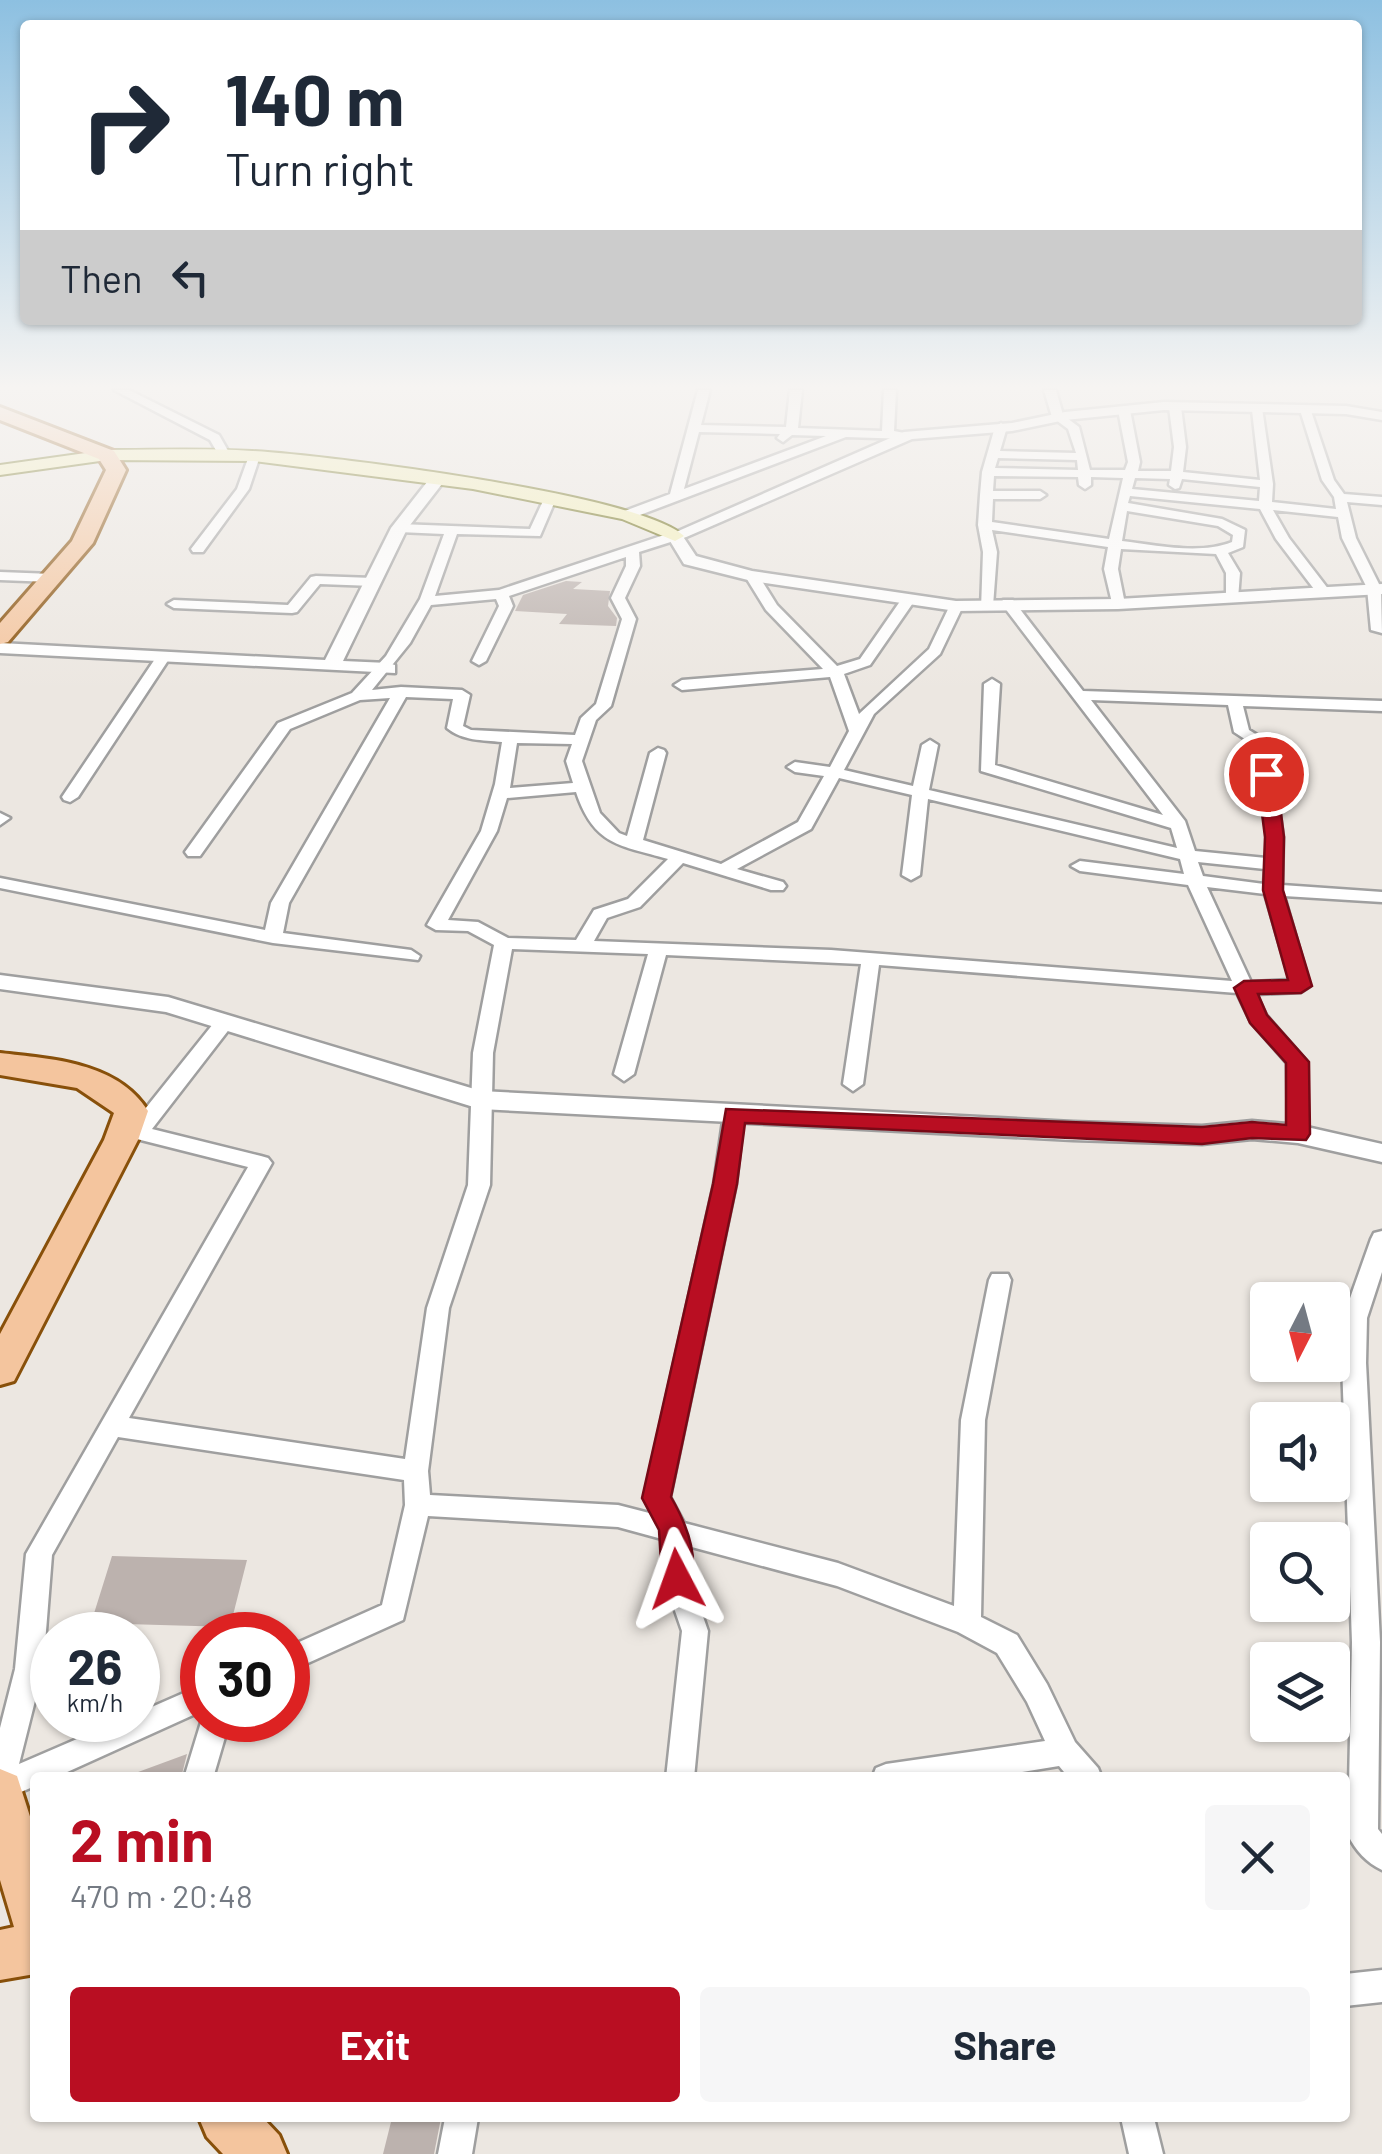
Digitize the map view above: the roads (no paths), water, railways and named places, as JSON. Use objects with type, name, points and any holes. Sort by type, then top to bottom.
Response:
[{"type":"main road","points":[[0,637],[82,543],[106,491]]},
{"type":"main road","points":[[502,491],[628,515],[676,536]]},
{"type":"main road","points":[[0,1064],[59,1072],[94,1082],[119,1096],[131,1111],[131,1131],[0,1370]]},
{"type":"main road","points":[[0,1788],[30,1899]]},
{"type":"main road","points":[[0,1955],[30,1950]]},
{"type":"main road","points":[[230,2122],[260,2154]]},
{"type":"street","points":[[198,549],[243,491]]},
{"type":"street","points":[[331,667],[399,528],[429,491]]},
{"type":"street","points":[[676,496],[677,491]]},
{"type":"street","points":[[628,515],[691,491]]},
{"type":"street","points":[[430,601],[501,594],[676,536],[785,491]]},
{"type":"street","points":[[986,491],[985,525],[990,552],[986,606]]},
{"type":"street","points":[[1118,604],[1112,569],[1126,491]]},
{"type":"street","points":[[1175,499],[1176,491]]},
{"type":"street","points":[[1267,491],[1266,507],[1283,540],[1322,590]]},
{"type":"street","points":[[1335,491],[1342,514],[1378,589],[1378,630]]},
{"type":"street","points":[[986,495],[1040,494]]},
{"type":"street","points":[[1340,497],[1382,501]]},
{"type":"street","points":[[1124,499],[1175,499],[1342,514]]},
{"type":"street","points":[[985,525],[1116,545],[1222,553],[1234,550],[1240,533],[1222,522],[1124,499]]},
{"type":"street","points":[[399,528],[535,533],[548,501]]},
{"type":"street","points":[[357,696],[388,669],[430,601],[452,530]]},
{"type":"street","points":[[676,536],[690,560],[752,576],[956,606],[1118,604],[1378,589]]},
{"type":"street","points":[[632,550],[633,566],[618,598],[629,618],[602,706],[589,718],[574,760],[592,814],[613,838],[777,886]]},
{"type":"street","points":[[1222,553],[1232,573],[1233,596]]},
{"type":"street","points":[[0,576],[52,578]]},
{"type":"street","points":[[752,576],[770,607],[835,672],[858,731]]},
{"type":"street","points":[[174,604],[292,609],[316,580],[374,582]]},
{"type":"street","points":[[479,661],[506,606],[501,594]]},
{"type":"street","points":[[682,685],[835,672],[865,662],[908,600]]},
{"type":"street","points":[[1008,603],[1179,826],[1195,880],[1258,1018],[1297,1062],[1298,1134]]},
{"type":"street","points":[[720,871],[805,825],[868,712],[935,651],[956,606]]},
{"type":"street","points":[[0,648],[388,669]]},
{"type":"street","points":[[70,797],[162,659]]},
{"type":"street","points":[[992,684],[987,768],[1179,826]]},
{"type":"street","points":[[194,852],[284,726],[357,696],[401,692],[462,695],[455,728],[468,734],[582,740]]},
{"type":"street","points":[[273,937],[280,903],[401,692]]},
{"type":"street","points":[[1076,695],[1382,706]]},
{"type":"street","points":[[510,738],[489,831],[436,925],[472,926],[504,943],[871,958],[1244,988],[1301,986],[1273,890],[1274,837],[1262,743],[1242,732],[1234,699]]},
{"type":"street","points":[[911,876],[920,793],[930,745]]},
{"type":"street","points":[[633,844],[658,752]]},
{"type":"street","points":[[795,767],[834,772],[1189,856],[1271,864]]},
{"type":"street","points":[[500,794],[584,788]]},
{"type":"street","points":[[582,946],[600,914],[634,903],[678,859]]},
{"type":"street","points":[[1080,866],[1273,890],[1382,897]]},
{"type":"street","points":[[0,883],[273,937],[411,956]]},
{"type":"street","points":[[310,1650],[394,1612],[418,1505],[416,1471],[438,1308],[479,1185],[482,1053],[504,943]]},
{"type":"street","points":[[624,1074],[659,948]]},
{"type":"street","points":[[853,1084],[871,958]]},
{"type":"street","points":[[0,982],[168,1005],[480,1100],[1072,1131],[1202,1136],[1252,1130],[1298,1134],[1382,1153]]},
{"type":"street","points":[[0,1788],[29,1669],[39,1554],[261,1162],[131,1131],[224,1023]]},
{"type":"street","points":[[681,1772],[694,1632],[677,1579],[674,1529],[657,1498],[725,1184],[734,1114]]},
{"type":"street","points":[[1363,1843],[1366,1642],[1356,1457],[1355,1318],[1382,1239]]},
{"type":"street","points":[[967,1623],[973,1420],[1000,1280]]},
{"type":"street","points":[[112,1426],[416,1471]]},
{"type":"street","points":[[418,1505],[618,1516],[838,1576],[967,1623],[1007,1644],[1037,1692],[1066,1752],[1083,1772]]},
{"type":"street","points":[[36,1772],[180,1708]]},
{"type":"street","points":[[200,1772],[209,1742]]},
{"type":"street","points":[[928,1772],[1066,1752]]},
{"type":"street","points":[[0,1788],[30,1775]]},
{"type":"street","points":[[1350,1989],[1382,1986]]},
{"type":"street","points":[[455,2154],[461,2122]]},
{"type":"street","points":[[1139,2122],[1146,2154]]}]
